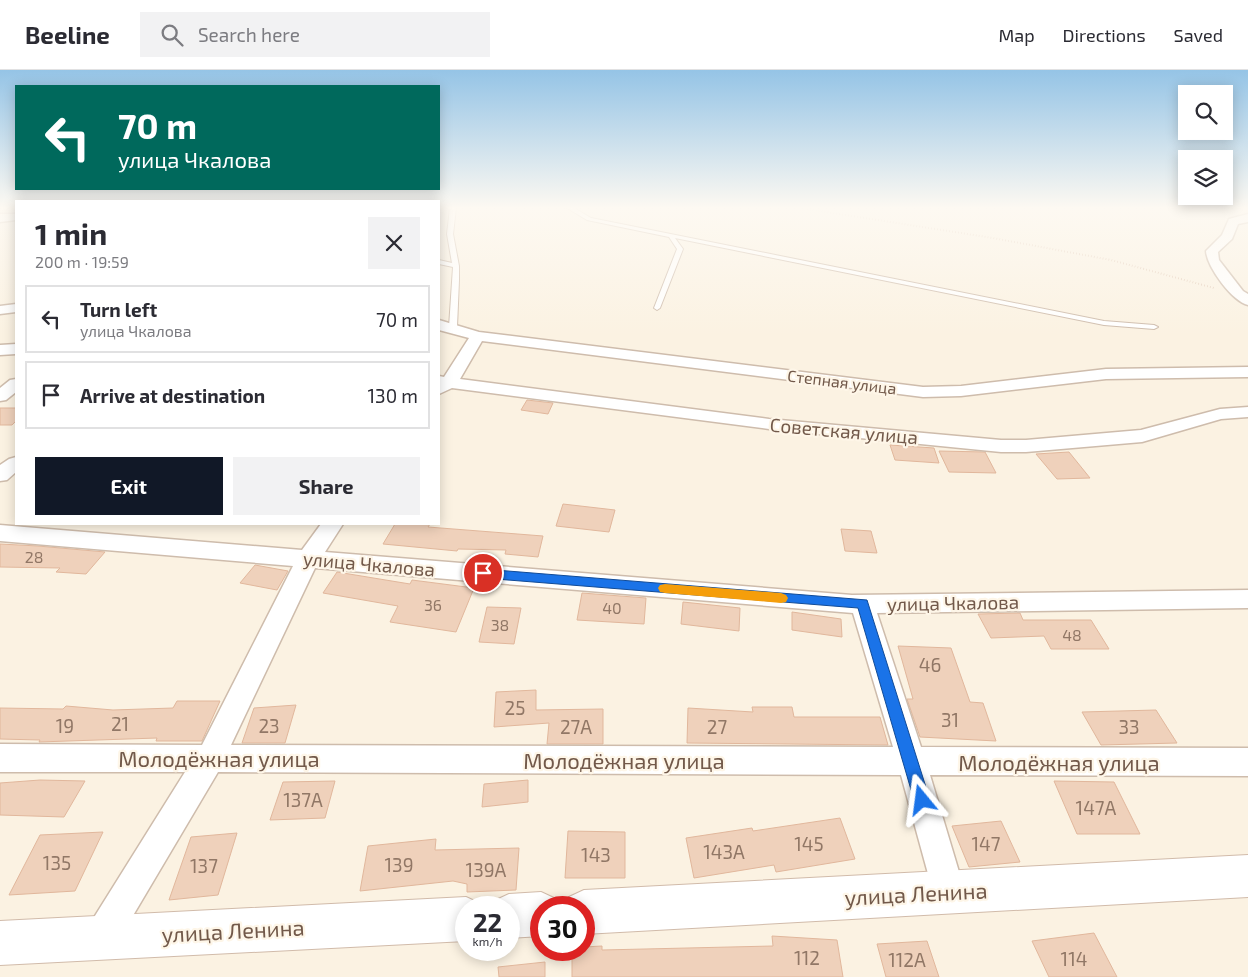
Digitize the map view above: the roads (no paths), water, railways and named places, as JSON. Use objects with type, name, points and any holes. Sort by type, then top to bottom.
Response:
[{"type":"main road","name":"улица Ленина","points":[[595,911],[1248,876]]},
{"type":"main road","name":"улица Ленина","points":[[0,943],[455,920]]},
{"type":"street","points":[[1213,250],[1213,260],[1243,298]]},
{"type":"street","points":[[0,310],[15,308]]},
{"type":"street","name":"Степная улица","points":[[446,326],[478,336],[923,392],[961,391],[1106,374],[1248,372]]},
{"type":"street","points":[[442,384],[478,336]]},
{"type":"street","points":[[0,350],[15,349]]},
{"type":"street","name":"Советская улица","points":[[442,384],[769,424],[1002,446],[1026,446],[1142,436],[1220,414],[1248,412]]},
{"type":"street","points":[[0,396],[15,385]]},
{"type":"street","points":[[0,476],[15,464]]},
{"type":"street","points":[[100,939],[210,758],[308,559],[331,525]]},
{"type":"street","name":"улица Чкалова","points":[[0,533],[862,604],[1248,600]]},
{"type":"street","points":[[862,604],[912,763],[949,892]]},
{"type":"street","name":"Молодёжная улица","points":[[0,758],[912,763],[1248,762]]},
{"type":"lane","points":[[446,326],[456,266],[453,250]]},
{"type":"lane","points":[[657,308],[679,250]]},
{"type":"lane","points":[[742,250],[1104,323],[1154,327]]},
{"type":"lane","points":[[440,262],[456,266]]}]
